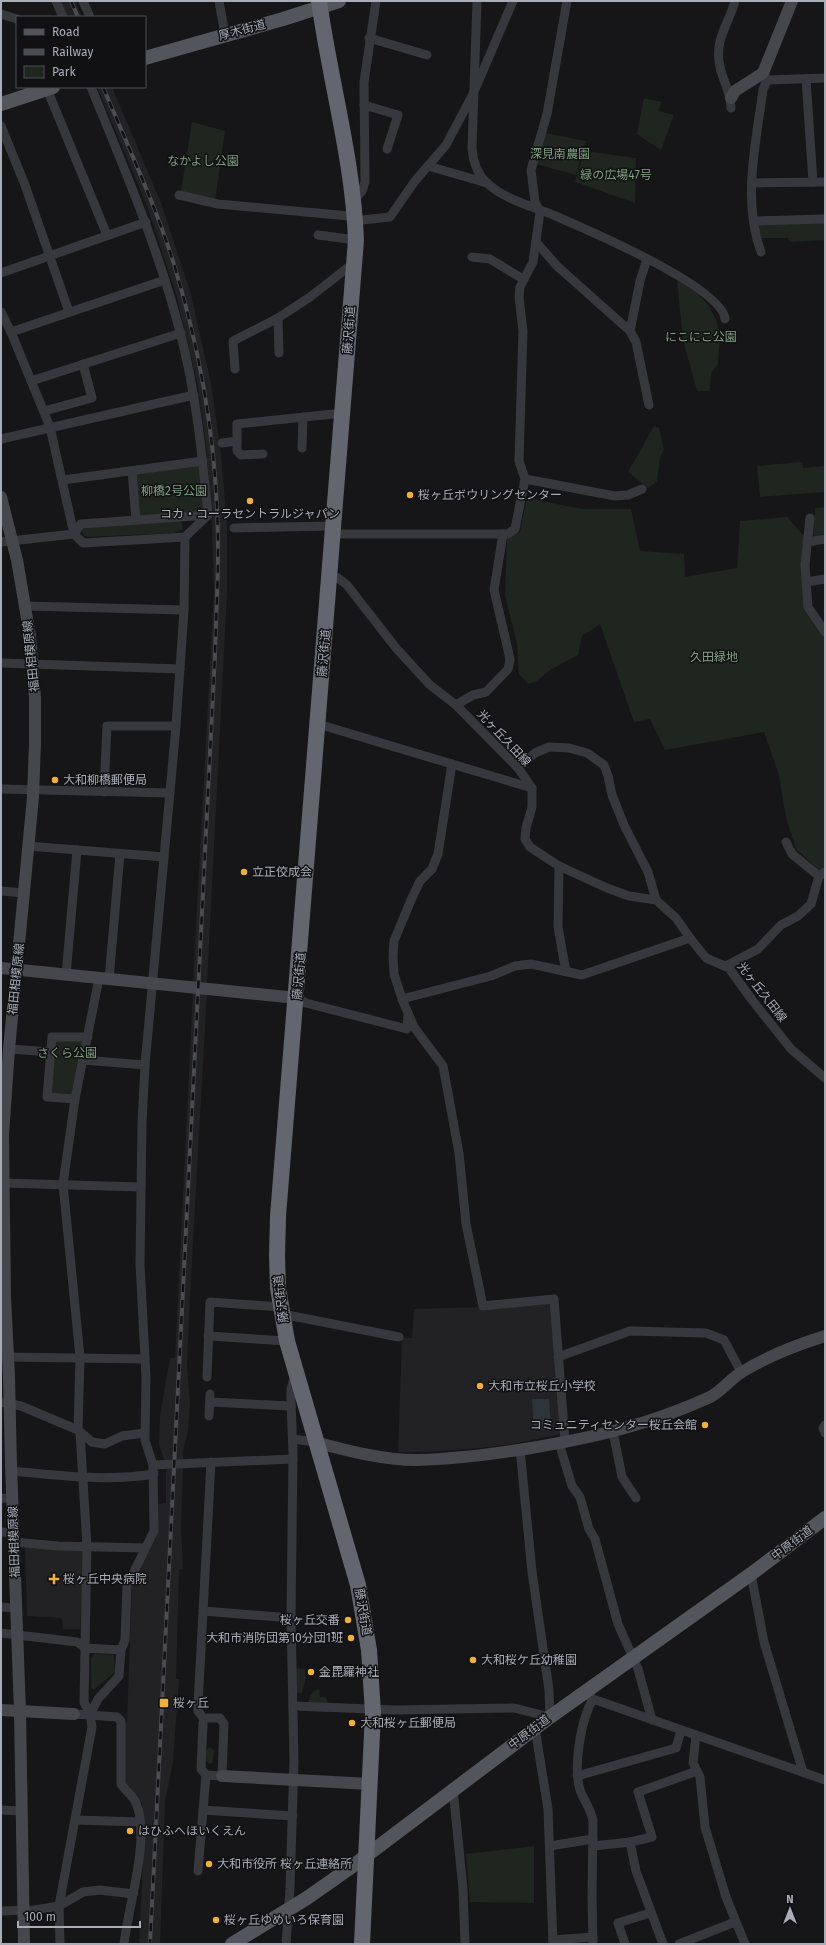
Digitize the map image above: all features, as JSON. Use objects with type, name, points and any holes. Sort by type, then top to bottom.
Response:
[{"type":"highway","name":"藤沢街道","points":[[320,4],[354,200],[356,240],[297,998],[278,1216],[277,1256],[281,1311],[286,1341],[358,1585],[370,1650],[373,1708],[362,1944]]},
{"type":"main road","name":"厚木街道","points":[[146,58],[224,35],[320,4],[339,1]]},
{"type":"main road","points":[[1,104],[50,88]]},
{"type":"main road","name":"中原街道","points":[[232,1944],[288,1910],[366,1856],[550,1717],[589,1696],[634,1658],[825,1518]]},
{"type":"street","points":[[56,1],[63,16]]},
{"type":"street","points":[[83,1],[90,16]]},
{"type":"street","points":[[218,1],[224,35]]},
{"type":"street","points":[[354,200],[362,191],[365,182],[366,136],[364,82],[369,38],[376,1]]},
{"type":"street","points":[[477,1],[473,94],[473,159],[478,172],[486,183],[500,193],[593,232],[647,259],[688,282],[717,304],[725,320]]},
{"type":"street","points":[[179,195],[218,204],[348,216],[362,220],[390,217],[428,166],[446,145],[473,94],[513,1]]},
{"type":"street","points":[[234,528],[503,534],[508,534],[515,529],[526,479],[519,460],[523,331],[519,297],[520,287],[532,262],[540,212],[537,208],[531,184],[530,170],[547,114],[567,1]]},
{"type":"street","points":[[731,103],[720,67],[719,47],[721,32],[731,13],[734,1]]},
{"type":"street","points":[[761,252],[757,240],[754,221],[752,183],[763,90],[765,76],[792,1]]},
{"type":"street","points":[[1,14],[16,19]]},
{"type":"street","points":[[369,38],[427,54]]},
{"type":"street","points":[[731,103],[734,91],[765,76],[806,79],[825,78]]},
{"type":"street","points":[[806,79],[813,182]]},
{"type":"street","points":[[50,88],[107,235]]},
{"type":"street","points":[[91,88],[146,222],[166,280],[181,333],[194,395],[203,461],[208,515]]},
{"type":"street","points":[[364,104],[398,115],[387,148]]},
{"type":"street","points":[[1,126],[25,184],[69,312]]},
{"type":"street","points":[[428,166],[486,183]]},
{"type":"street","points":[[752,183],[825,182]]},
{"type":"street","points":[[754,221],[825,220]]},
{"type":"street","points":[[1,272],[146,222]]},
{"type":"street","points":[[318,235],[356,240]]},
{"type":"street","points":[[536,242],[568,276],[630,331],[636,342],[650,404]]},
{"type":"street","points":[[472,257],[490,259],[524,279]]},
{"type":"street","points":[[630,331],[640,281],[647,259]]},
{"type":"street","points":[[234,369],[233,340],[278,318],[310,298],[355,262]]},
{"type":"street","points":[[11,332],[166,280]]},
{"type":"street","points":[[1,312],[32,381],[50,427],[74,534],[83,543],[185,537],[208,515]]},
{"type":"street","points":[[278,318],[279,353]]},
{"type":"street","points":[[32,381],[181,333]]},
{"type":"street","points":[[44,411],[92,398],[83,364]]},
{"type":"street","points":[[1,439],[194,395]]},
{"type":"street","points":[[263,454],[241,455],[237,452],[237,424],[343,413]]},
{"type":"street","points":[[302,448],[303,417]]},
{"type":"street","points":[[222,443],[237,441]]},
{"type":"street","points":[[63,480],[203,461]]},
{"type":"street","points":[[132,471],[136,520]]},
{"type":"street","points":[[526,479],[615,496],[628,495],[642,490]]},
{"type":"street","name":"福田相模原線","points":[[1,497],[7,541],[25,606],[32,663],[35,743],[33,790],[2,1136],[3,1242],[11,1468],[6,1498],[14,1537],[20,1712],[24,1944]]},
{"type":"street","points":[[7,541],[74,534],[81,524],[208,515]]},
{"type":"street","points":[[810,518],[805,565],[808,607],[822,620],[825,632]]},
{"type":"street","points":[[456,704],[473,695],[486,692],[508,670],[510,660],[494,590],[503,534]]},
{"type":"street","points":[[60,1944],[59,1906],[76,1820],[93,1716],[100,1697],[119,1676],[121,1650],[125,1640],[127,1586],[154,1530],[153,1469],[144,1440],[146,1377],[140,1264],[141,1187],[145,1065],[176,726],[184,610],[185,537]]},
{"type":"street","points":[[807,542],[825,539]]},
{"type":"street","name":"光ヶ丘久田線","points":[[330,575],[338,578],[347,585],[396,648],[430,685],[456,704],[518,768],[532,788]]},
{"type":"street","points":[[807,582],[825,579]]},
{"type":"street","points":[[25,606],[184,610]]},
{"type":"street","points":[[1,663],[180,668]]},
{"type":"street","points":[[318,724],[532,788],[532,807],[526,828],[526,839],[530,847],[559,866],[618,892],[629,896],[656,900],[648,872],[624,825],[612,795],[604,765],[587,754],[569,748],[549,747],[535,753],[518,768]]},
{"type":"street","points":[[104,792],[107,726],[176,726]]},
{"type":"street","points":[[452,764],[438,854],[432,869],[420,881],[394,941],[394,974],[402,999],[414,1027],[443,1066],[459,1153],[466,1224],[482,1306],[554,1299],[562,1442],[572,1486],[580,1497],[589,1529],[595,1539],[618,1624],[634,1658],[652,1720]]},
{"type":"street","points":[[1,789],[170,793]]},
{"type":"street","points":[[726,966],[758,949],[781,925],[798,916],[811,904],[822,874],[792,854],[786,842]]},
{"type":"street","points":[[28,846],[164,857]]},
{"type":"street","points":[[66,975],[77,850]]},
{"type":"street","points":[[93,1716],[84,1702],[87,1546],[79,1431],[80,1357],[63,1184],[83,1060],[104,978],[120,854]]},
{"type":"street","points":[[559,866],[558,927],[566,972]]},
{"type":"street","points":[[1,891],[24,893]]},
{"type":"street","name":"光ヶ丘久田線","points":[[656,900],[676,918],[706,958],[726,966],[791,1049],[825,1078]]},
{"type":"street","points":[[402,999],[491,976],[515,966],[531,964],[582,975],[690,938]]},
{"type":"street","points":[[1,968],[297,998],[306,1003],[407,1029],[408,1013]]},
{"type":"street","points":[[76,1098],[47,1097],[52,1037],[88,1037]]},
{"type":"street","points":[[9,1049],[51,1052]]},
{"type":"street","points":[[83,1060],[145,1065]]},
{"type":"street","points":[[3,1183],[141,1187]]},
{"type":"street","points":[[207,1377],[210,1302],[281,1311],[399,1337]]},
{"type":"street","points":[[558,1357],[630,1331],[706,1333],[724,1340],[741,1372]]},
{"type":"street","points":[[208,1336],[286,1341]]},
{"type":"street","points":[[293,1439],[315,1442],[358,1453],[416,1460],[493,1454],[562,1442],[612,1432],[646,1423],[711,1397],[741,1372],[796,1345],[825,1336]]},
{"type":"street","points":[[8,1357],[144,1359]]},
{"type":"street","points":[[286,1944],[294,1780],[294,1706],[291,1618],[293,1439],[291,1406],[292,1388],[295,1374]]},
{"type":"street","points":[[209,1416],[210,1398],[291,1406]]},
{"type":"street","points":[[1,1402],[21,1406],[79,1431],[92,1442],[105,1444],[122,1436],[144,1433]]},
{"type":"street","points":[[825,1425],[823,1428],[825,1433]]},
{"type":"street","points":[[612,1432],[622,1477],[636,1498]]},
{"type":"street","points":[[294,1706],[395,1710],[514,1708],[550,1717],[549,1690],[532,1572],[520,1449]]},
{"type":"street","points":[[11,1468],[83,1477],[132,1478],[153,1469],[211,1462],[293,1459]]},
{"type":"street","points":[[198,1871],[206,1775],[201,1769],[204,1719],[198,1711],[198,1705],[211,1462]]},
{"type":"street","points":[[1,1532],[14,1537],[58,1546],[145,1548]]},
{"type":"street","points":[[750,1574],[764,1642],[803,1772]]},
{"type":"street","points":[[1,1607],[16,1608]]},
{"type":"street","points":[[203,1611],[291,1618]]},
{"type":"street","points":[[1,1634],[78,1642],[85,1648],[121,1650]]},
{"type":"street","points":[[84,1692],[100,1697]]},
{"type":"street","points":[[535,1728],[548,1809],[553,1942],[593,1940],[593,1842],[591,1810],[580,1790],[577,1776],[579,1746],[589,1705],[589,1696],[652,1720],[825,1780]]},
{"type":"street","points":[[74,1714],[84,1702]]},
{"type":"street","points":[[1,1710],[117,1717],[121,1721],[121,1784],[134,1799],[140,1822],[141,1846],[124,1944]]},
{"type":"street","points":[[204,1719],[220,1718],[224,1724],[222,1776]]},
{"type":"street","points":[[577,1776],[676,1748],[682,1730]]},
{"type":"street","points":[[696,1735],[693,1764],[697,1772],[702,1794],[705,1827],[735,1922],[745,1944]]},
{"type":"street","points":[[550,1846],[593,1842],[630,1842],[652,1837],[638,1792],[697,1772]]},
{"type":"street","points":[[206,1775],[370,1784]]},
{"type":"street","points":[[453,1789],[463,1889],[465,1944]]},
{"type":"street","points":[[1,1810],[22,1811]]},
{"type":"street","points":[[203,1810],[293,1816]]},
{"type":"street","points":[[76,1820],[140,1822]]},
{"type":"street","points":[[630,1842],[636,1871],[651,1909],[650,1913],[663,1944]]},
{"type":"street","points":[[1,1911],[59,1906],[83,1892],[100,1890],[133,1894]]},
{"type":"street","points":[[625,1944],[618,1923],[650,1913]]},
{"type":"street","points":[[679,1944],[735,1922]]},
{"type":"shaded area","points":[[60,1],[75,1],[82,16],[67,16]]},
{"type":"shaded area","points":[[97,88],[112,88],[161,203],[190,291],[211,383],[221,454],[227,526],[227,592],[207,983],[193,982],[214,592],[212,526],[207,454],[198,386],[176,294],[147,206]]},
{"type":"shaded area","points":[[193,992],[207,993],[187,1366],[190,1403],[188,1431],[183,1451],[183,1461],[165,1462],[159,1445],[160,1416],[170,1358],[175,1358]]},
{"type":"shaded area","name":"大和市立桜丘小学校","points":[[553,1300],[562,1434],[512,1444],[480,1448],[426,1452],[398,1452],[402,1338],[412,1338],[414,1309],[483,1307]]},
{"type":"shaded area","points":[[532,1399],[549,1399],[551,1430],[534,1430]]},
{"type":"shaded area","points":[[183,1468],[181,1528],[183,1569],[179,1570],[176,1679],[179,1679],[173,1762],[165,1802],[160,1944],[139,1944],[143,1860],[142,1803],[126,1786],[124,1779],[124,1724],[127,1722],[132,1585],[157,1536],[158,1504],[166,1503],[166,1469]]},
{"type":"shaded area","name":"桜ヶ丘中央病院","points":[[25,1546],[80,1550],[84,1552],[80,1629],[63,1629],[62,1618],[27,1616]]},
{"type":"green space","points":[[644,98],[661,102],[659,111],[674,115],[661,150],[637,134]]},
{"type":"green space","name":"なかよし公園","points":[[192,122],[225,131],[215,201],[181,191]]},
{"type":"green space","name":"深見南農園","points":[[545,133],[586,141],[576,175],[536,164]]},
{"type":"green space","name":"緑の広場47号","points":[[584,151],[636,158],[635,203],[575,182]]},
{"type":"green space","points":[[825,222],[825,240],[789,242],[788,238],[759,238],[757,224]]},
{"type":"green space","name":"にこにこ公園","points":[[677,280],[697,293],[709,306],[717,322],[720,336],[718,364],[711,373],[710,391],[697,391],[683,340]]},
{"type":"green space","points":[[654,426],[659,428],[664,450],[660,457],[657,481],[648,488],[628,472]]},
{"type":"green space","name":"柳橋2号公園","points":[[203,461],[208,515],[136,520],[132,471]]},
{"type":"green space","points":[[802,462],[803,468],[825,466],[825,492],[760,497],[757,466]]},
{"type":"green space","name":"久田緑地","points":[[527,498],[582,509],[631,509],[640,551],[684,554],[685,577],[737,568],[740,521],[787,517],[804,536],[809,600],[825,632],[825,875],[796,849],[786,818],[779,775],[764,732],[665,750],[650,719],[634,722],[600,624],[582,636],[578,655],[550,670],[537,681],[528,684],[519,674],[517,644],[505,595],[507,539],[520,532]]},
{"type":"green space","points":[[825,507],[825,534],[813,536],[815,508]]},
{"type":"green space","points":[[178,521],[182,523],[183,529],[174,533],[88,537],[83,535],[82,529],[86,526]]},
{"type":"green space","name":"さくら公園","points":[[56,1040],[82,1041],[73,1096],[51,1094]]},
{"type":"green space","points":[[94,1654],[114,1655],[115,1672],[93,1690],[91,1688],[91,1658]]},
{"type":"green space","points":[[295,1668],[305,1669],[306,1678],[302,1693],[297,1693]]},
{"type":"green space","points":[[319,1689],[320,1697],[326,1697],[328,1703],[308,1704],[310,1697]]},
{"type":"green space","points":[[210,1747],[214,1750],[213,1762],[210,1764],[206,1761],[206,1750]]},
{"type":"green space","points":[[534,1846],[534,1903],[470,1902],[466,1854]]},
{"type":"railway","points":[[71,1],[78,16]]},
{"type":"railway","points":[[103,88],[140,173],[166,239],[183,296],[200,368],[206,404],[215,478],[217,514],[218,564],[215,654],[150,1944]]},
{"type":"place","name":"桜ヶ丘ボウリングセンター","points":[[410,495]]},
{"type":"place","name":"コカ・コーラセントラルジャパン","points":[[250,501]]},
{"type":"place","name":"大和柳橋郵便局","points":[[55,780]]},
{"type":"place","name":"立正佼成会","points":[[244,872]]},
{"type":"place","name":"大和市立桜丘小学校","points":[[480,1386]]},
{"type":"place","name":"コミュニティセンター桜丘会館","points":[[705,1425]]},
{"type":"place","name":"桜ヶ丘中央病院","points":[[54,1579]]},
{"type":"place","name":"桜ヶ丘交番","points":[[348,1620]]},
{"type":"place","name":"大和市消防団第10分団1班","points":[[351,1638]]},
{"type":"place","name":"大和桜ケ丘幼稚園","points":[[473,1660]]},
{"type":"place","name":"金毘羅神社","points":[[311,1672]]},
{"type":"place","name":"桜ヶ丘","points":[[164,1703]]},
{"type":"place","name":"大和桜ヶ丘郵便局","points":[[352,1723]]},
{"type":"place","name":"はひふへほいくえん","points":[[130,1831]]},
{"type":"place","name":"大和市役所 桜ヶ丘連絡所","points":[[209,1864]]},
{"type":"place","name":"桜ヶ丘ゆめいろ保育園","points":[[216,1920]]}]
